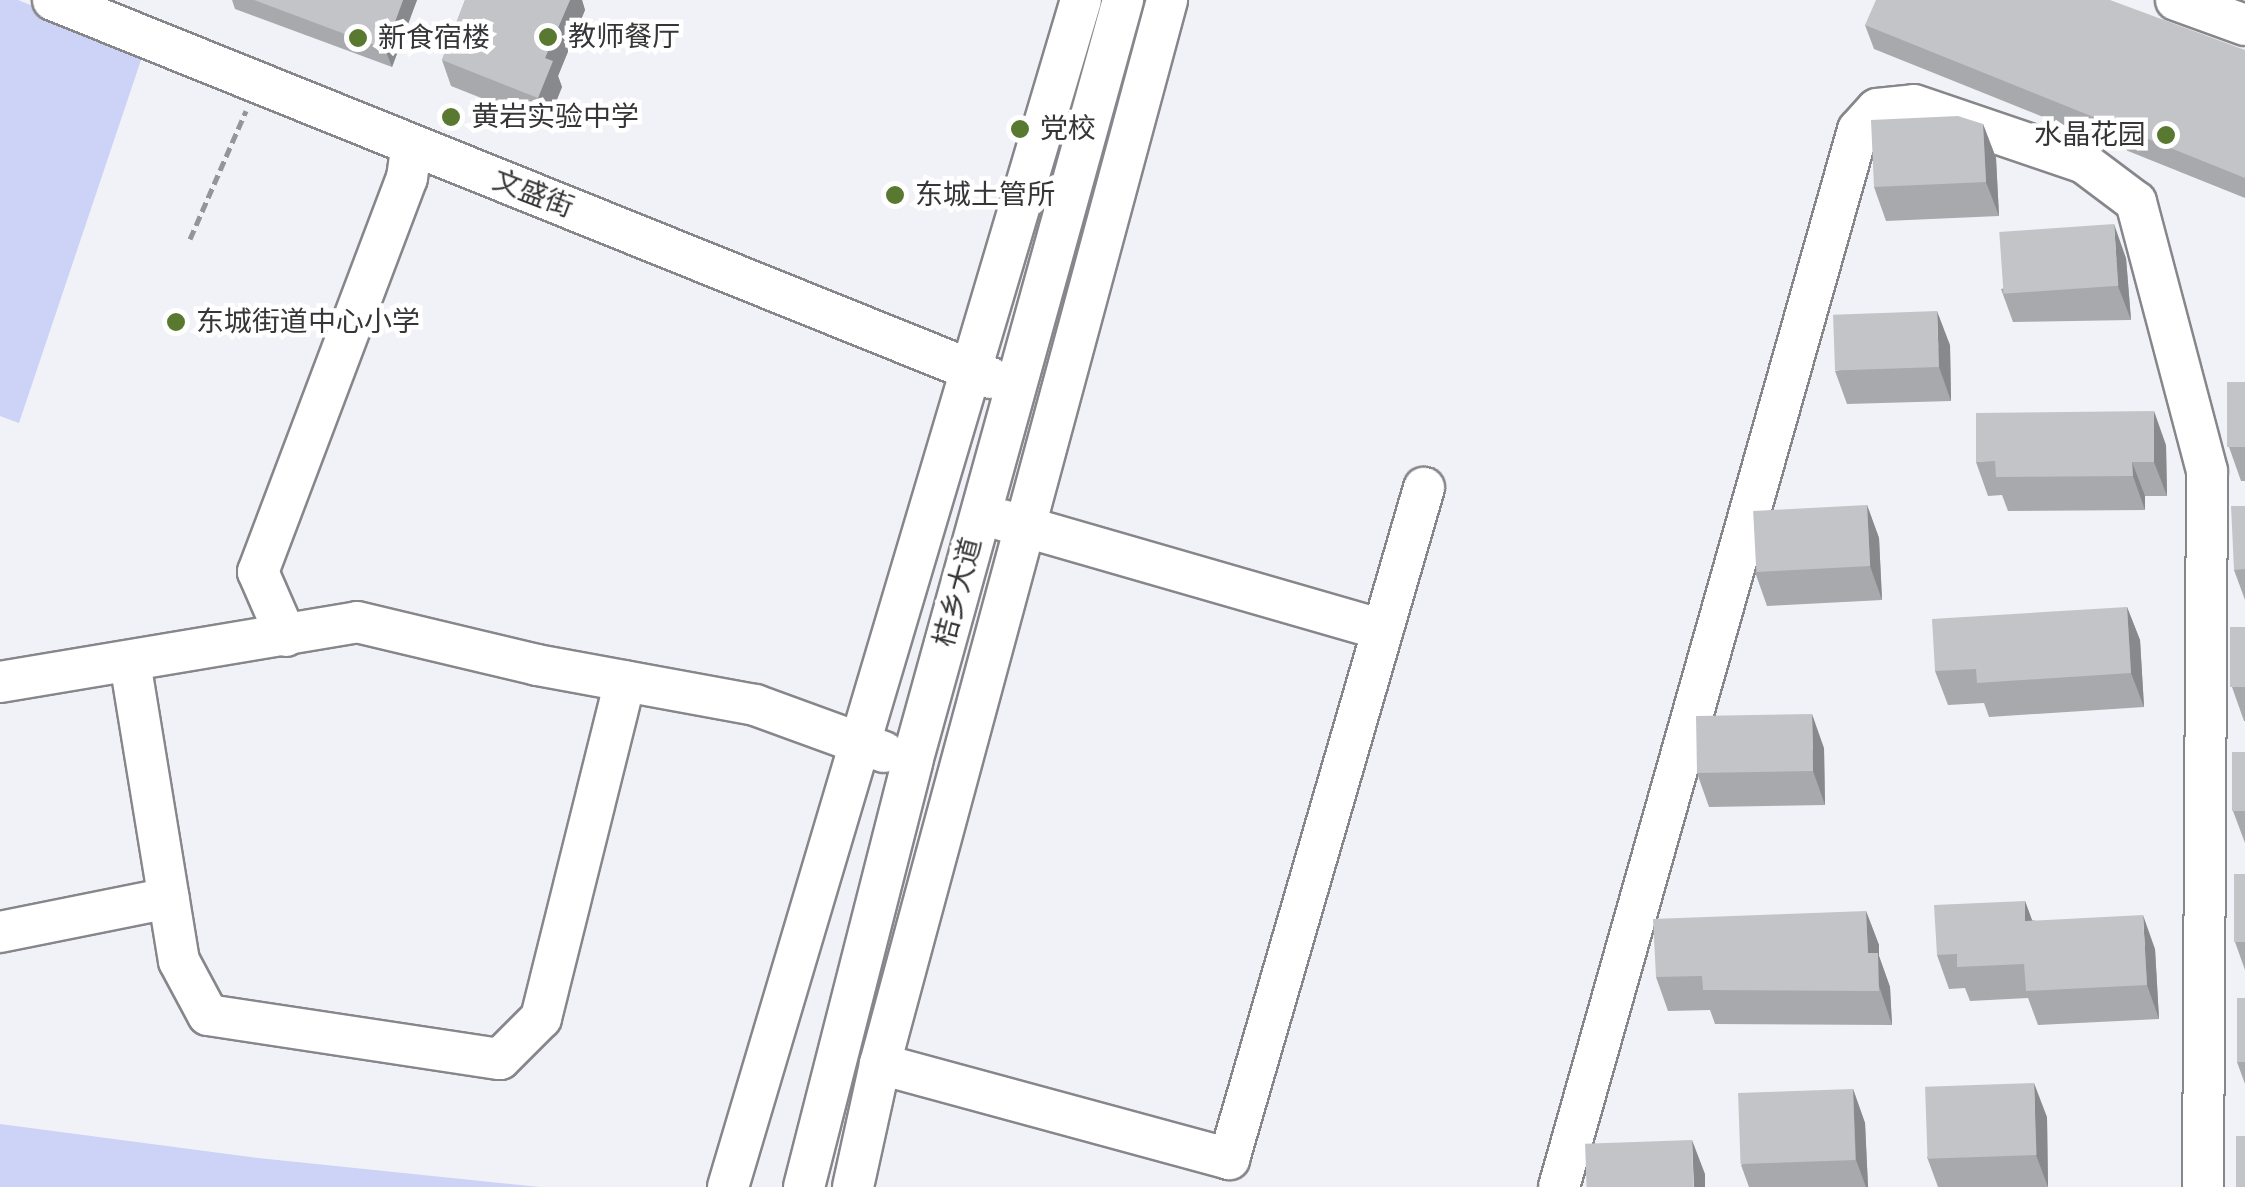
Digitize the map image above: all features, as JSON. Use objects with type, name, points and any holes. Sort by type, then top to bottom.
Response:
[{"type":"street","name":"文盛街","points":[[53,0],[411,149],[1014,386]]},
{"type":"street","points":[[728,1187],[968,369],[1081,0]]},
{"type":"street","name":"桔乡大道","points":[[804,1187],[912,762],[1123,0]]},
{"type":"street","points":[[852,1187],[880,1064],[1167,0]]},
{"type":"street","points":[[2176,0],[2245,26]]},
{"type":"street","points":[[1559,1187],[1858,130],[1878,109],[1914,105],[2084,163],[2136,202],[2207,471],[2203,1187]]},
{"type":"street","points":[[286,636],[258,572],[407,178],[411,149]]},
{"type":"street","points":[[880,1064],[1229,1160],[1424,488]]},
{"type":"street","points":[[979,514],[1382,630]]},
{"type":"street","points":[[0,682],[358,622],[625,681],[755,704],[912,762]]},
{"type":"street","points":[[130,662],[179,961],[208,1014],[500,1059],[541,1018],[625,681]]},
{"type":"street","points":[[0,932],[168,898]]},
{"type":"path","points":[[190,238],[257,85]]},
{"type":"shaded area","points":[[0,0],[18,0],[144,51],[19,423],[0,416]]},
{"type":"shaded area","points":[[0,1124],[258,1158],[540,1187],[0,1187]]},
{"type":"building","points":[[254,0],[403,0],[385,49]]},
{"type":"building","points":[[465,0],[570,0],[545,58],[553,61],[538,98],[442,60]]},
{"type":"building","name":"水晶花园","points":[[1876,0],[2110,0],[2245,50],[2245,178],[1865,25]]},
{"type":"building","points":[[1958,116],[1983,124],[1986,182],[1874,187],[1871,120]]},
{"type":"building","points":[[2114,224],[2118,286],[2004,294],[1999,232]]},
{"type":"building","points":[[1937,311],[1939,367],[1835,371],[1833,315]]},
{"type":"building","points":[[2227,382],[2245,382],[2245,447],[2227,447]]},
{"type":"building","points":[[2154,411],[2154,462],[2132,462],[2133,476],[1996,477],[1995,461],[1976,462],[1976,413]]},
{"type":"building","points":[[1867,505],[1870,566],[1756,572],[1753,511]]},
{"type":"building","points":[[2231,506],[2245,506],[2245,569],[2234,570]]},
{"type":"building","points":[[2127,607],[2131,673],[1977,683],[1976,669],[1935,671],[1932,619]]},
{"type":"building","points":[[2230,627],[2245,627],[2245,687],[2230,687]]},
{"type":"building","points":[[1812,714],[1813,771],[1697,773],[1696,716]]},
{"type":"building","points":[[2232,752],[2245,752],[2245,811],[2232,811]]},
{"type":"building","points":[[2234,874],[2245,874],[2245,942],[2234,942]]},
{"type":"building","points":[[2025,901],[2025,921],[2143,915],[2147,985],[2026,991],[2024,964],[1957,967],[1957,954],[1937,955],[1934,905]]},
{"type":"building","points":[[1866,911],[1868,953],[1878,953],[1879,991],[1703,990],[1702,976],[1656,977],[1653,919]]},
{"type":"building","points":[[2237,998],[2245,998],[2245,1062],[2237,1062]]},
{"type":"building","points":[[2034,1083],[2037,1155],[1928,1159],[1925,1087]]},
{"type":"building","points":[[1853,1089],[1855,1160],[1741,1164],[1738,1093]]},
{"type":"building","points":[[2236,1136],[2245,1136],[2245,1187],[2236,1187]]},
{"type":"building","points":[[1692,1140],[1694,1187],[1587,1187],[1585,1144]]},
{"type":"place","name":"教师餐厅","points":[[548,37]]},
{"type":"place","name":"新食宿楼","points":[[358,38]]},
{"type":"place","name":"黄岩实验中学","points":[[451,117]]},
{"type":"place","name":"党校","points":[[1020,129]]},
{"type":"place","name":"水晶花园","points":[[2166,135]]},
{"type":"place","name":"东城土管所","points":[[895,195]]},
{"type":"place","name":"东城街道中心小学","points":[[176,322]]}]
